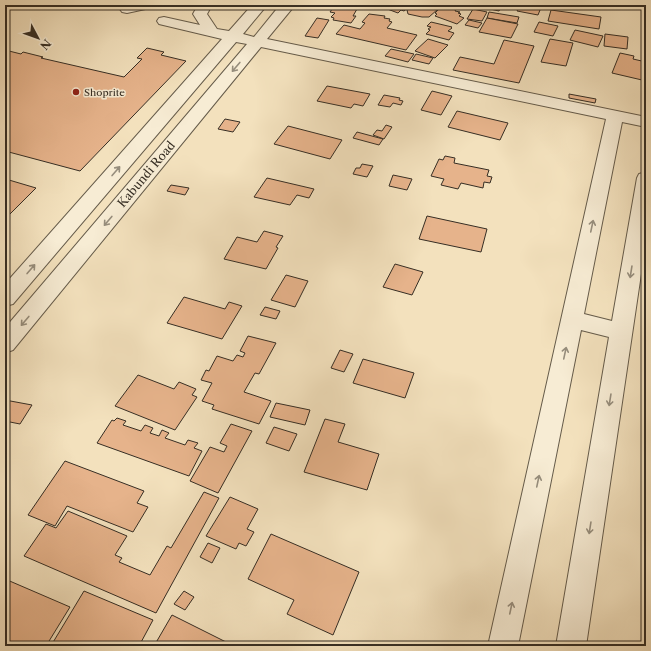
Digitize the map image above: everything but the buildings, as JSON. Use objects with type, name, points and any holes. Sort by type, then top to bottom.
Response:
[{"type":"street","points":[[124,5],[127,9],[145,5]]},
{"type":"street","points":[[205,5],[200,14],[212,32]]},
{"type":"street","name":"Kabundi Road","points":[[5,298],[234,37],[260,5]]},
{"type":"street","name":"Kabundi Road","points":[[5,344],[288,5]]},
{"type":"street","points":[[164,21],[257,42],[646,122]]},
{"type":"street","points":[[503,646],[615,116]]},
{"type":"street","points":[[571,646],[646,178]]},
{"type":"street","points":[[572,319],[621,332]]},
{"type":"place","name":"Shoprite","points":[[76,92]]}]
